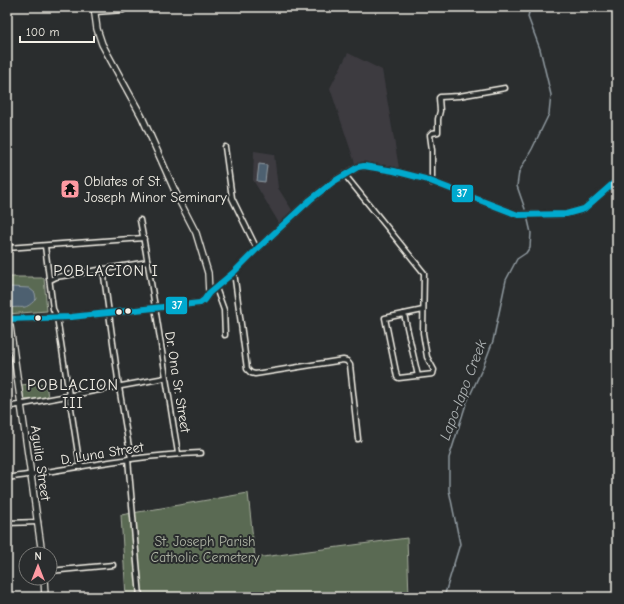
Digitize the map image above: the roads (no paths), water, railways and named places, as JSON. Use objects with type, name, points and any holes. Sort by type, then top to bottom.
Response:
[{"type":"main road","points":[[94,9],[99,37],[142,117],[179,200],[196,233],[208,272],[209,293]]},
{"type":"main road","points":[[8,319],[109,313],[200,303],[310,200],[333,182],[358,167],[364,166],[394,171],[425,179],[432,183],[463,193],[502,210],[518,215],[539,216],[574,213],[589,206],[617,180]]},
{"type":"main road","name":"Aguila Street","points":[[8,319],[41,546]]},
{"type":"main road","points":[[44,586],[45,597]]},
{"type":"street","points":[[94,9],[123,10]]},
{"type":"street","points":[[432,183],[432,150],[430,135],[438,132],[438,119],[440,111],[439,98],[505,88]]},
{"type":"street","points":[[225,147],[232,198],[257,249]]},
{"type":"street","points":[[344,175],[424,273],[423,333],[428,357],[434,370],[432,374],[402,378],[397,377],[385,320],[388,317],[423,310]]},
{"type":"street","name":"Dr. Ona Sr. Street","points":[[140,220],[156,308],[178,453]]},
{"type":"street","points":[[7,248],[144,238]]},
{"type":"street","points":[[45,246],[53,309],[56,317],[80,467]]},
{"type":"street","points":[[50,280],[56,277],[148,262]]},
{"type":"street","points":[[103,269],[130,459],[140,597]]},
{"type":"street","points":[[234,272],[249,371],[255,374],[343,360],[347,361],[350,366],[358,438]]},
{"type":"street","points":[[216,288],[224,310],[225,335]]},
{"type":"street","points":[[404,314],[418,376]]},
{"type":"street","points":[[7,407],[166,378]]},
{"type":"street","name":"D. Luna Street","points":[[7,478],[130,459],[178,453],[201,453]]},
{"type":"street","points":[[7,523],[38,522]]},
{"type":"street","points":[[58,571],[113,565]]},
{"type":"water","points":[[259,164],[267,165],[265,182],[257,181]]},
{"type":"water","points":[[7,288],[29,288],[35,293],[36,299],[28,306],[7,309]]},
{"type":"waterway","name":"Lapo-lapo Creek","points":[[525,209],[517,186],[519,172],[549,114],[551,95],[540,49],[528,17],[530,7]]},
{"type":"waterway","name":"Lapo-lapo Creek","points":[[444,597],[460,544],[449,490],[449,458],[466,404],[493,341],[506,280],[517,259],[526,253],[530,247],[531,233],[528,220]]},
{"type":"place","name":"Oblates of St. Joseph Minor Seminary","points":[[70,189]]},
{"type":"district","name":"POBLACION I","points":[[106,270]]},
{"type":"district","name":"POBLACION III","points":[[73,393]]},
{"type":"park label","name":"St. Joseph Parish Catholic Cemetery","points":[[205,550]]}]
